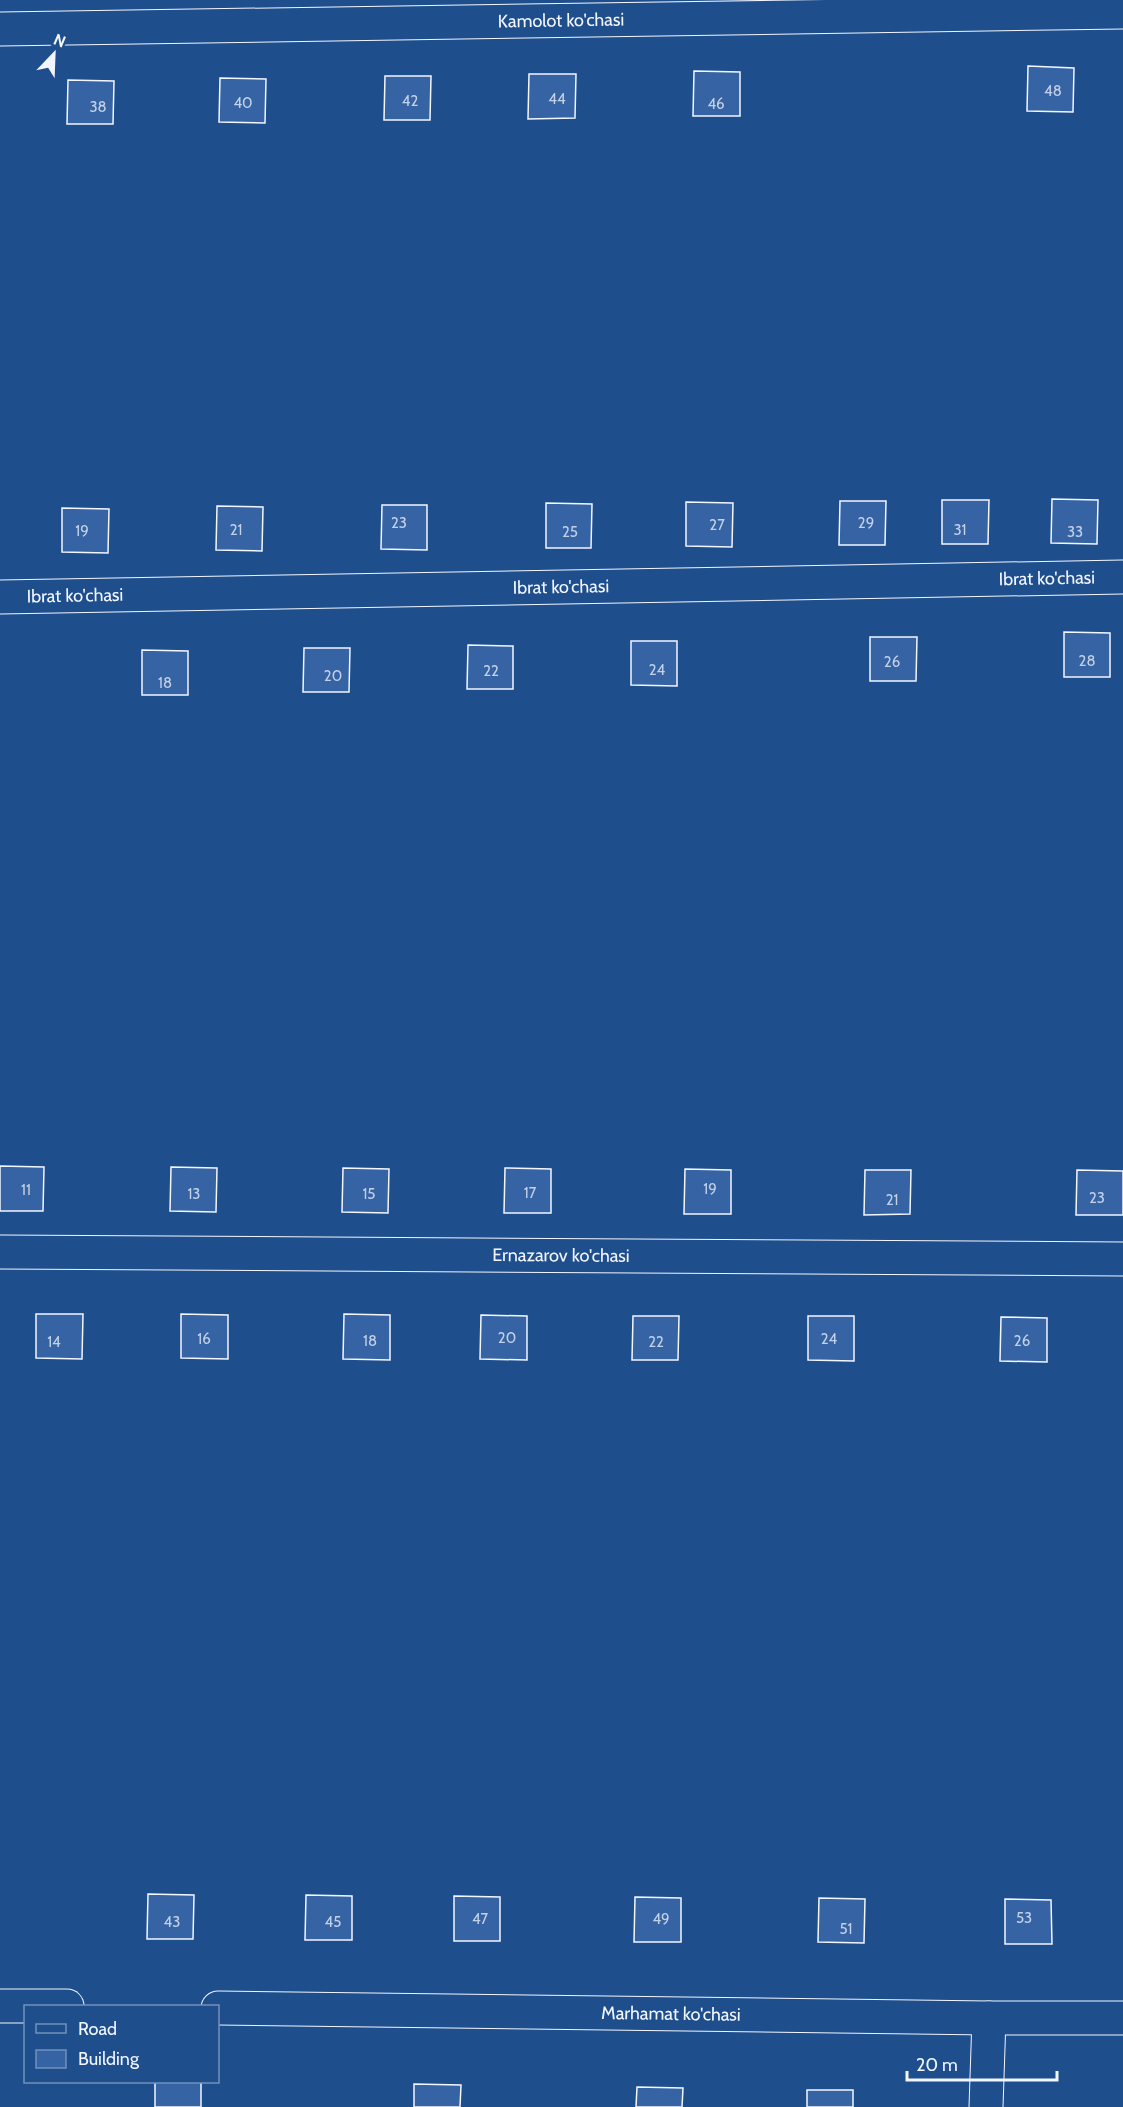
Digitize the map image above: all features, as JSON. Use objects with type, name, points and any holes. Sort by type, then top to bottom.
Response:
[{"type":"street","name":"Kamolot ko'chasi","points":[[0,29],[1123,12]]},
{"type":"street","name":"Ibrat ko'chasi","points":[[0,597],[1123,577]]},
{"type":"street","name":"Ernazarov ko'chasi","points":[[0,1252],[1123,1259]]},
{"type":"street","points":[[0,2006],[24,2006]]},
{"type":"street","name":"Marhamat ko'chasi","points":[[219,2008],[1123,2018]]},
{"type":"street","points":[[986,2107],[989,2018]]},
{"type":"building","points":[[1028,66],[1074,68],[1073,112],[1027,111]]},
{"type":"building","points":[[694,71],[740,72],[740,116],[693,116]]},
{"type":"building","points":[[529,74],[576,74],[575,118],[528,119]]},
{"type":"building","points":[[385,76],[431,76],[430,120],[384,120]]},
{"type":"building","points":[[220,78],[266,79],[265,123],[219,122]]},
{"type":"building","points":[[68,80],[114,81],[113,124],[67,124]]},
{"type":"building","points":[[1052,499],[1098,500],[1097,544],[1051,543]]},
{"type":"building","points":[[942,500],[989,500],[988,544],[942,544]]},
{"type":"building","points":[[840,501],[886,501],[885,545],[839,545]]},
{"type":"building","points":[[686,502],[733,503],[732,547],[686,546]]},
{"type":"building","points":[[546,503],[592,504],[591,548],[546,548]]},
{"type":"building","points":[[382,505],[427,505],[427,550],[381,549]]},
{"type":"building","points":[[217,506],[263,507],[262,551],[216,550]]},
{"type":"building","points":[[62,508],[109,509],[108,553],[62,552]]},
{"type":"building","points":[[1064,632],[1110,633],[1110,677],[1064,677]]},
{"type":"building","points":[[870,637],[917,637],[916,681],[870,681]]},
{"type":"building","points":[[631,641],[677,641],[677,686],[631,685]]},
{"type":"building","points":[[468,645],[513,646],[513,689],[467,689]]},
{"type":"building","points":[[304,648],[350,648],[349,692],[303,692]]},
{"type":"building","points":[[142,650],[188,651],[188,695],[142,695]]},
{"type":"building","points":[[0,1166],[44,1167],[43,1211],[0,1211]]},
{"type":"building","points":[[171,1167],[217,1168],[216,1212],[170,1211]]},
{"type":"building","points":[[343,1168],[389,1169],[388,1213],[342,1212]]},
{"type":"building","points":[[505,1168],[551,1169],[551,1213],[504,1213]]},
{"type":"building","points":[[685,1169],[731,1170],[731,1214],[684,1214]]},
{"type":"building","points":[[865,1170],[911,1170],[910,1214],[864,1215]]},
{"type":"building","points":[[1077,1170],[1123,1171],[1123,1215],[1076,1215]]},
{"type":"building","points":[[36,1314],[83,1314],[82,1359],[36,1358]]},
{"type":"building","points":[[181,1314],[228,1315],[228,1359],[181,1358]]},
{"type":"building","points":[[344,1314],[390,1315],[390,1360],[343,1359]]},
{"type":"building","points":[[481,1315],[527,1316],[527,1360],[480,1359]]},
{"type":"building","points":[[633,1316],[679,1316],[678,1360],[632,1360]]},
{"type":"building","points":[[808,1316],[854,1316],[854,1361],[808,1360]]},
{"type":"building","points":[[1001,1317],[1047,1318],[1047,1362],[1000,1361]]},
{"type":"building","points":[[148,1894],[194,1895],[193,1939],[147,1939]]},
{"type":"building","points":[[306,1895],[352,1896],[352,1940],[305,1940]]},
{"type":"building","points":[[454,1896],[500,1897],[500,1941],[454,1941]]},
{"type":"building","points":[[635,1897],[681,1898],[681,1942],[634,1942]]},
{"type":"building","points":[[819,1898],[865,1899],[864,1943],[818,1942]]},
{"type":"building","points":[[1005,1899],[1051,1900],[1052,1944],[1005,1944]]},
{"type":"building","points":[[155,2083],[201,2083],[201,2107],[155,2107]]},
{"type":"building","points":[[414,2084],[461,2085],[460,2107],[414,2107]]},
{"type":"building","points":[[637,2087],[683,2088],[682,2107],[636,2107]]},
{"type":"building","points":[[807,2090],[853,2090],[853,2107],[807,2107]]}]
